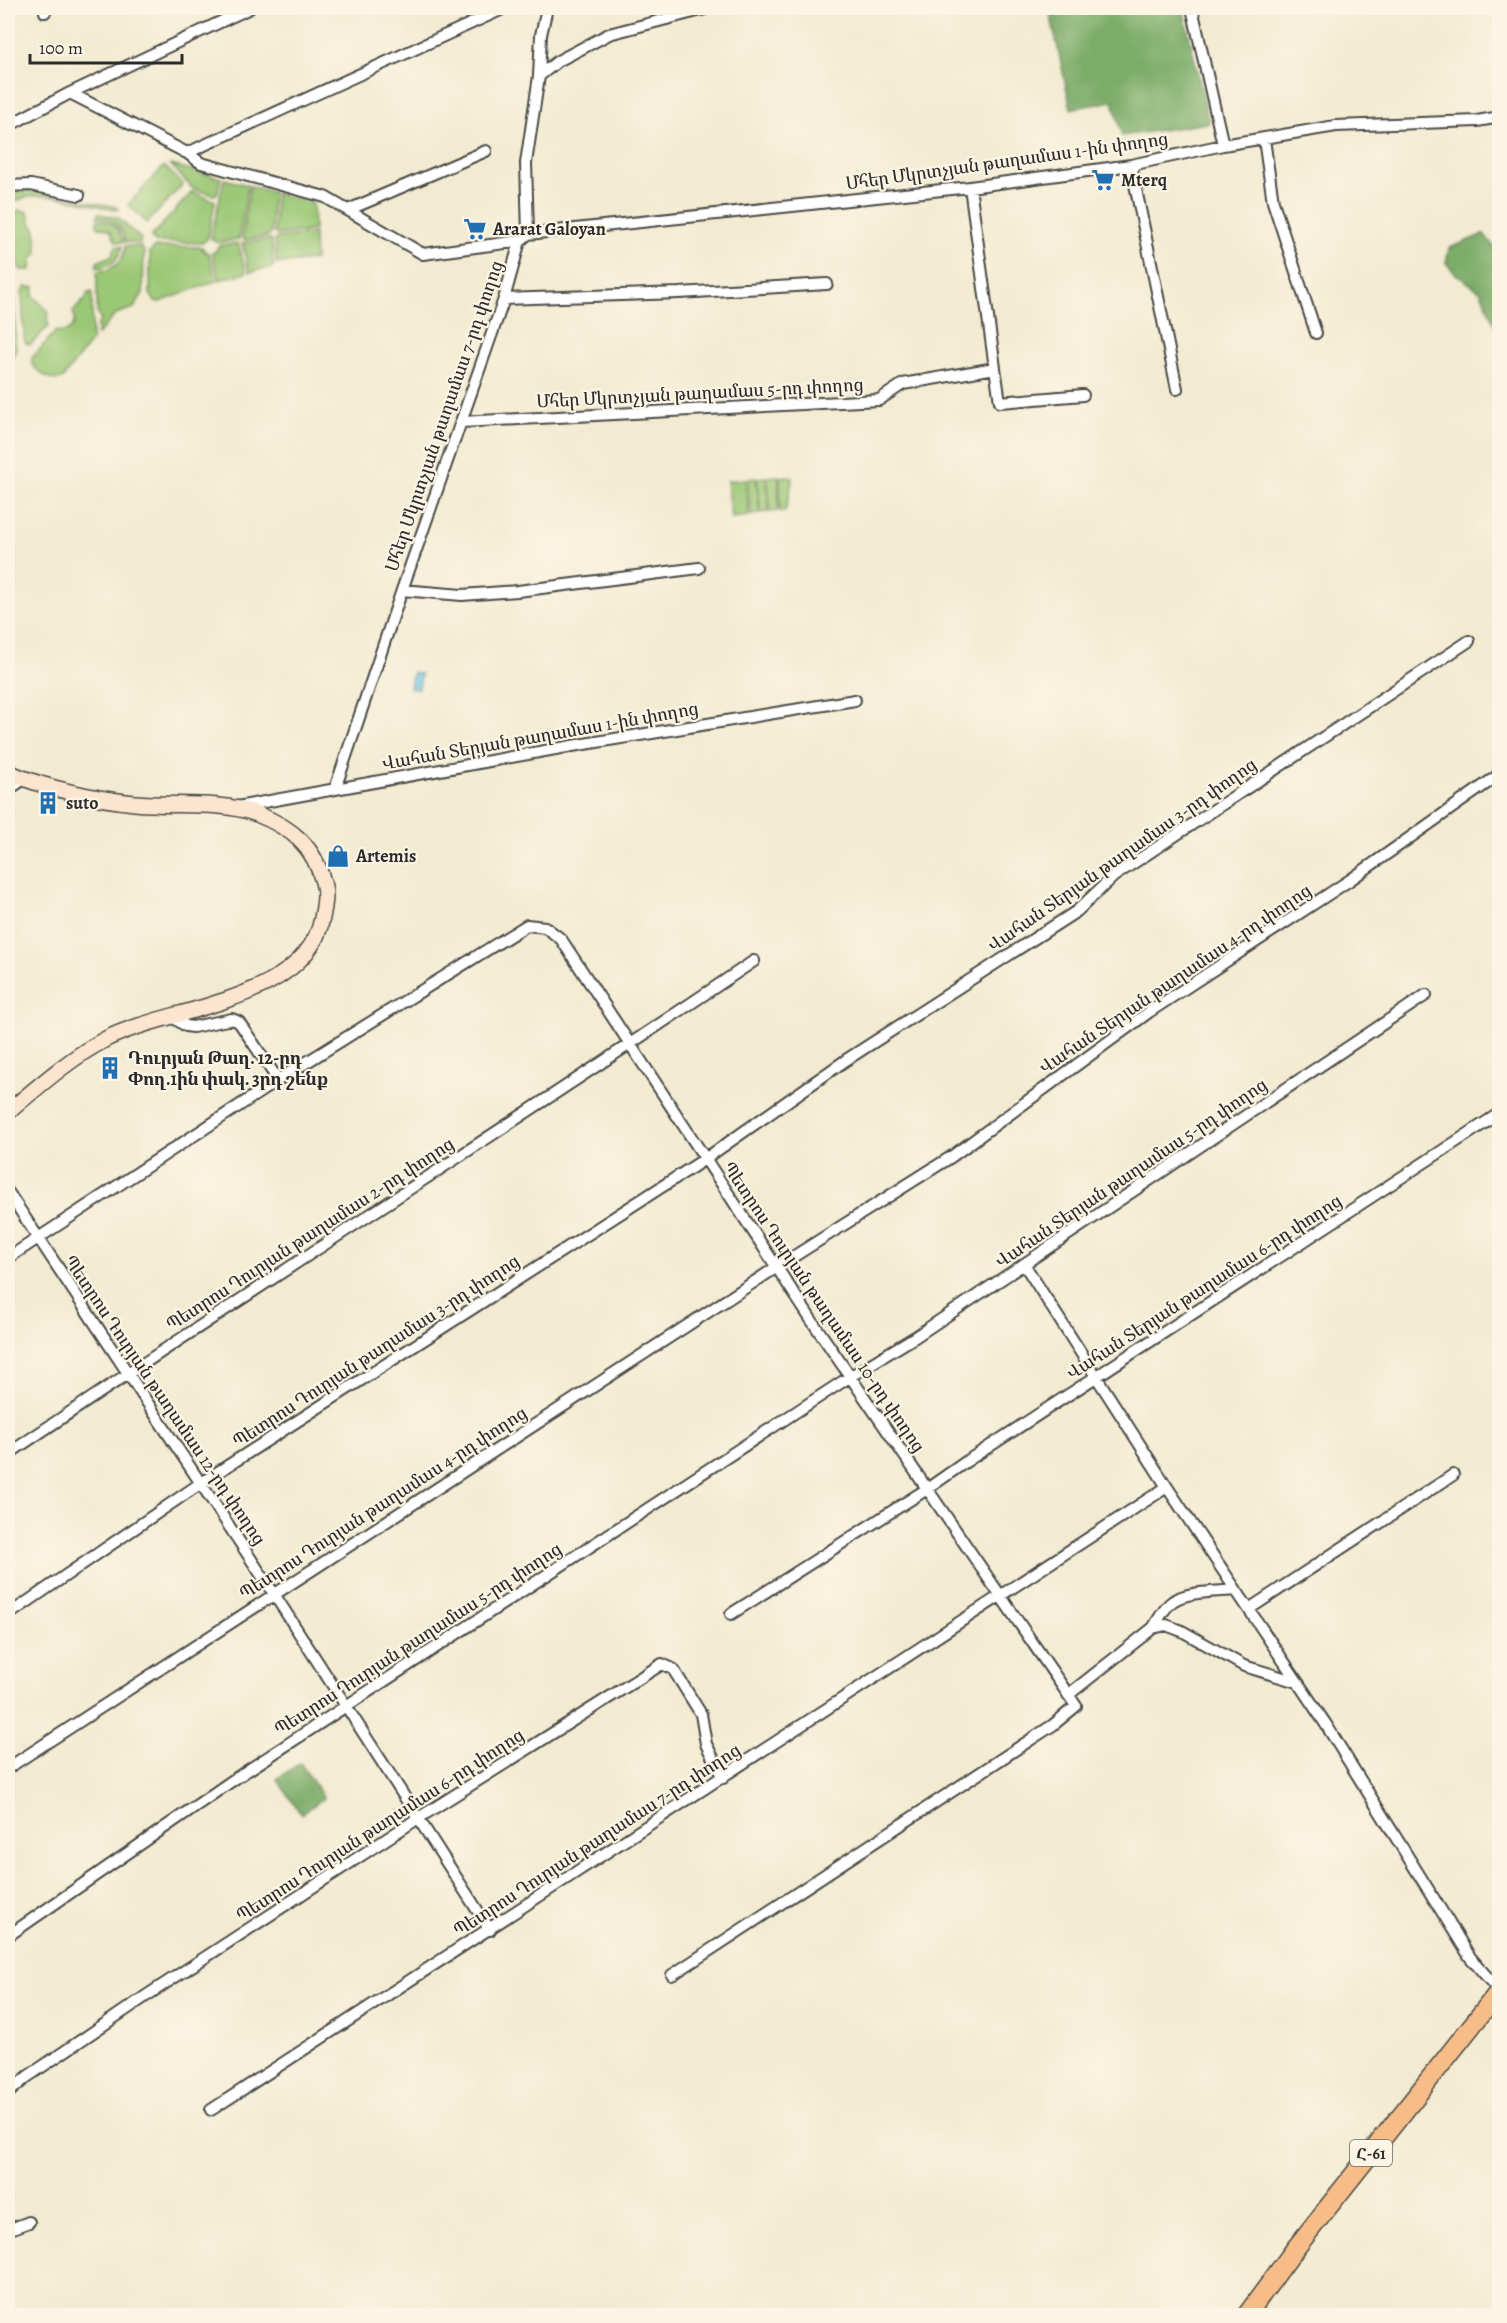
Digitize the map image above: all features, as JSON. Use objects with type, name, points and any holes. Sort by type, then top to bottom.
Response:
[{"type":"main road","points":[[8,772],[24,779],[74,792],[134,803],[231,808],[255,813],[280,824],[309,848],[319,866],[325,886],[321,924],[315,941],[300,961],[280,976],[253,991],[108,1038],[82,1053],[8,1112]]},
{"type":"main road","name":"Հ-61","points":[[1246,2316],[1295,2249],[1499,1991]]},
{"type":"street","points":[[8,126],[70,93],[250,8]]},
{"type":"street","points":[[187,153],[506,8]]},
{"type":"street","name":"Մհեր Մկրտչյան թաղամաս 7-րդ փողոց","points":[[547,8],[541,35],[539,76],[526,163],[524,238],[402,590],[462,595],[518,591],[699,568]]},
{"type":"street","points":[[539,76],[558,61],[609,34],[709,8]]},
{"type":"street","points":[[1192,8],[1223,145]]},
{"type":"street","name":"Մհեր Մկրտչյան թաղամաս 1-ին փողոց","points":[[70,93],[187,153],[201,163],[325,197],[423,254],[524,238],[970,187],[1131,165],[1223,145],[1336,126],[1477,122],[1500,117]]},
{"type":"street","points":[[1264,139],[1273,202],[1316,333]]},
{"type":"street","points":[[348,210],[486,151]]},
{"type":"street","points":[[1131,165],[1177,389]]},
{"type":"street","points":[[8,186],[31,185],[79,195]]},
{"type":"street","points":[[970,187],[1000,402],[1083,395]]},
{"type":"street","points":[[504,299],[679,293],[827,284]]},
{"type":"street","name":"Մհեր Մկրտչյան թաղամաս 5-րդ փողոց","points":[[462,422],[879,400],[903,384],[995,368]]},
{"type":"street","points":[[335,789],[402,590]]},
{"type":"street","name":"Վահան Տերյան թաղամաս 3-րդ փողոց","points":[[705,1159],[846,1060],[1077,911],[1114,876],[1470,641]]},
{"type":"street","name":"Վահան Տերյան թաղամաս 1-ին փողոց","points":[[231,808],[572,746],[855,700]]},
{"type":"street","name":"Վահան Տերյան թաղամաս 4-րդ փողոց","points":[[777,1267],[951,1157],[1149,1012],[1340,886],[1500,774]]},
{"type":"street","points":[[8,790],[24,779]]},
{"type":"street","name":"Պետրոս Դուրյան թաղամաս 10-րդ փողոց","points":[[278,1080],[527,925],[545,927],[561,939],[777,1267],[1076,1706],[1053,1725],[672,1975]]},
{"type":"street","name":"Պետրոս Դուրյան թաղամաս 2-րդ փողոց","points":[[8,1454],[754,961]]},
{"type":"street","name":"Վահան Տերյան թաղամաս 5-րդ փողոց","points":[[851,1376],[915,1337],[1426,995]]},
{"type":"street","points":[[8,1258],[278,1080],[239,1022],[232,1019],[193,1027],[186,1026],[171,1016]]},
{"type":"street","name":"Վահան Տերյան թաղամաս 6-րդ փողոց","points":[[927,1489],[1500,1113]]},
{"type":"street","name":"Պետրոս Դուրյան թաղամաս 3-րդ փողոց","points":[[8,1615],[201,1483],[705,1159]]},
{"type":"street","name":"Պետրոս Դուրյան թաղամաս 12-րդ փողոց","points":[[8,1192],[274,1594],[490,1930]]},
{"type":"street","points":[[1024,1264],[1167,1487],[1298,1682],[1470,1957],[1499,1991]]},
{"type":"street","name":"Պետրոս Դուրյան թաղամաս 4-րդ փողոց","points":[[8,1768],[777,1267]]},
{"type":"street","name":"Պետրոս Դուրյան թաղամաս 5-րդ փողոց","points":[[8,1936],[236,1778],[851,1376]]},
{"type":"street","points":[[1249,1609],[1453,1475]]},
{"type":"street","name":"Պետրոս Դուրյան թաղամաս 7-րդ փողոց","points":[[211,2110],[1167,1487]]},
{"type":"street","points":[[731,1614],[927,1489]]},
{"type":"street","points":[[1068,1695],[1153,1628],[1163,1611],[1174,1600],[1186,1595],[1236,1590]]},
{"type":"street","points":[[1153,1628],[1166,1625],[1182,1631],[1244,1666],[1298,1682]]},
{"type":"street","name":"Պետրոս Դուրյան թաղամաս 6-րդ փողոց","points":[[8,2093],[92,2032],[417,1819],[662,1664],[673,1669],[698,1709],[705,1726],[706,1744],[723,1778]]},
{"type":"street","points":[[8,2227],[13,2228],[29,2222]]},
{"type":"green space","points":[[1049,8],[1183,8],[1209,123],[1122,136],[1113,101],[1071,109]]},
{"type":"green space","points":[[171,165],[221,178],[217,194],[193,189]]},
{"type":"green space","points":[[164,166],[183,184],[147,223],[128,205]]},
{"type":"green space","points":[[224,179],[248,185],[239,239],[217,243],[211,238]]},
{"type":"green space","points":[[250,186],[273,192],[271,233],[269,236],[244,240],[242,237]]},
{"type":"green space","points":[[31,190],[119,209],[42,196],[16,201],[8,209],[8,192]]},
{"type":"green space","points":[[192,192],[215,201],[208,238],[202,243],[155,242],[151,237]]},
{"type":"green space","points":[[276,193],[313,203],[314,230],[277,235],[274,233]]},
{"type":"green space","points":[[19,210],[28,212],[32,225],[36,229],[37,254],[32,258],[31,270],[21,270],[16,263],[12,219]]},
{"type":"green space","points":[[98,213],[118,218],[141,239],[140,243],[125,242],[119,227],[112,221],[97,217]]},
{"type":"green space","points":[[97,220],[107,221],[114,226],[123,242],[116,242],[110,230],[97,226]]},
{"type":"green space","points":[[314,233],[315,260],[276,264],[275,241],[277,238]]},
{"type":"green space","points":[[8,234],[16,351],[8,364]]},
{"type":"green space","points":[[1484,234],[1499,253],[1500,326],[1496,327],[1481,292],[1456,274],[1446,263],[1449,248]]},
{"type":"green space","points":[[269,239],[272,241],[273,267],[249,272],[242,243]]},
{"type":"green space","points":[[238,243],[246,273],[219,280],[212,253],[218,246]]},
{"type":"green space","points":[[116,246],[122,246],[116,259],[106,266],[97,268],[97,262],[111,256]]},
{"type":"green space","points":[[125,246],[140,246],[144,252],[143,293],[134,308],[116,314],[97,335],[97,326],[101,320],[97,312],[97,272],[117,264]]},
{"type":"green space","points":[[155,247],[202,247],[205,252],[209,253],[216,281],[160,302],[155,301],[150,294],[150,252]]},
{"type":"green space","points":[[25,287],[34,287],[33,296],[49,312],[47,320],[49,326],[30,345],[25,342],[24,337],[22,293]]},
{"type":"green space","points":[[92,292],[92,340],[63,378],[54,380],[46,377],[32,365],[32,358],[56,331],[65,332],[71,328],[74,321],[73,312],[87,297],[87,293]]},
{"type":"green space","points":[[779,476],[778,511],[770,512],[768,477]]},
{"type":"green space","points":[[766,477],[769,512],[761,513],[757,478]]},
{"type":"green space","points":[[780,477],[793,478],[785,512],[780,511]]},
{"type":"green space","points":[[756,478],[760,514],[751,515],[747,479]]},
{"type":"green space","points":[[745,479],[749,516],[731,518],[727,481]]},
{"type":"green space","points":[[300,1763],[324,1798],[301,1814],[277,1779]]},
{"type":"water","points":[[413,672],[421,674],[419,689],[410,688]]},
{"type":"place","name":"Mterq","points":[[1103,180]]},
{"type":"place","name":"Ararat Galoyan","points":[[475,229]]},
{"type":"place","name":"suto","points":[[48,803]]},
{"type":"place","name":"Artemis","points":[[338,856]]},
{"type":"place","name":"Դուրյան Թաղ. 12-րդ Փող.1ին փակ․ 3րդ շենք","points":[[110,1068]]}]
